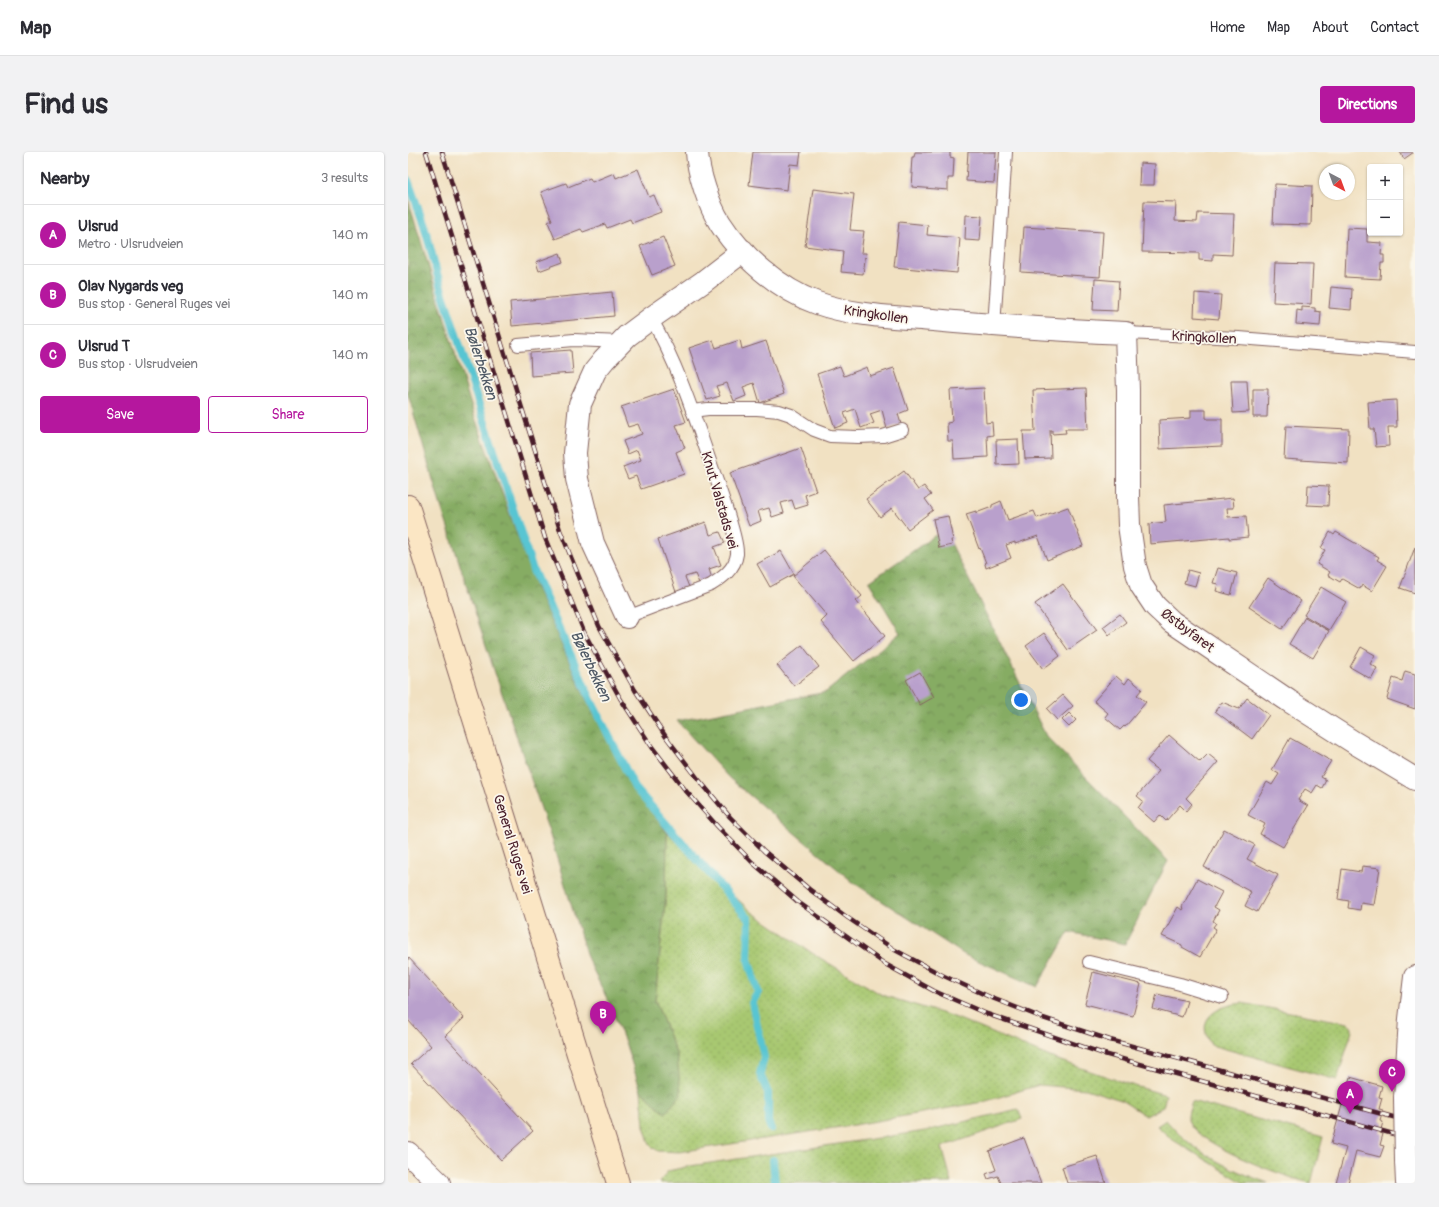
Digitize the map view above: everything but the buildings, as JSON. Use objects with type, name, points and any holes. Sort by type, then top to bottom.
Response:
[{"type":"main road","name":"General Ruges vei","points":[[408,506],[618,1183]]},
{"type":"street","name":"Kringkollen","points":[[697,152],[698,161],[711,208],[720,224],[743,251],[762,270],[786,288],[816,303],[858,314],[994,326],[1126,333]]},
{"type":"street","name":"Knut Valstads vei","points":[[627,617],[593,543],[577,479],[575,453],[580,404],[595,371],[621,342],[651,318],[703,282],[743,251]]},
{"type":"street","name":"Østbyfaret","points":[[1126,333],[1129,525],[1135,566],[1141,585],[1155,606],[1172,622],[1289,701],[1415,779]]},
{"type":"street","points":[[1407,1183],[1405,1098],[1410,1019],[1415,977]]},
{"type":"street","points":[[408,1153],[439,1183]]},
{"type":"lane","points":[[994,326],[1006,152]]},
{"type":"lane","name":"Knut Valstads vei","points":[[627,617],[711,585],[730,571],[737,554],[724,504],[684,388],[660,332],[651,318]]},
{"type":"lane","name":"Kringkollen","points":[[1126,333],[1239,338],[1415,352]]},
{"type":"lane","points":[[518,346],[574,340],[621,342]]},
{"type":"lane","points":[[692,411],[708,409],[757,409],[779,411],[791,415],[814,430],[830,436],[884,436],[902,430]]},
{"type":"lane","points":[[1089,962],[1180,984],[1222,997]]},
{"type":"green space","points":[[408,199],[474,415],[536,587],[583,693],[632,787],[667,832],[666,894],[655,1000],[677,1056],[681,1095],[665,1113],[641,1091],[625,1042],[610,1005],[587,957],[549,832],[492,664],[438,497],[408,394]]},
{"type":"green space","points":[[944,529],[1046,736],[1168,861],[1125,944],[1069,932],[1037,987],[965,955],[854,883],[729,778],[677,721],[826,692],[900,633],[869,582]]},
{"type":"green space","points":[[667,832],[710,875],[752,912],[815,955],[882,995],[954,1017],[1055,1059],[1128,1084],[1166,1095],[1163,1107],[1146,1116],[1121,1100],[1086,1089],[1039,1085],[983,1102],[860,1124],[679,1152],[658,1151],[650,1145],[644,1126],[641,1091],[665,1112],[677,1056],[655,1000],[666,894]]},
{"type":"green space","points":[[1242,1003],[1348,1023],[1352,1028],[1352,1031],[1337,1080],[1211,1045],[1206,1036],[1205,1027],[1211,1015],[1224,1007]]},
{"type":"green space","points":[[1192,1101],[1323,1137],[1311,1183],[1264,1168],[1208,1141],[1196,1131],[1188,1120]]},
{"type":"green space","points":[[1018,1109],[1022,1119],[942,1147],[952,1183],[659,1183],[668,1171],[690,1166],[925,1131]]},
{"type":"green space","points":[[1166,1120],[1187,1141],[1199,1150],[1239,1172],[1268,1183],[1244,1183],[1173,1140],[1157,1126]]},
{"type":"waterway","name":"Bølerbekken","points":[[408,180],[424,225],[441,288],[533,570],[590,698],[635,788],[749,919],[748,959],[758,992],[752,1003],[764,1057],[760,1074],[768,1093],[768,1122],[771,1129]]},
{"type":"waterway","name":"Bølerbekken","points":[[773,1160],[775,1183]]},
{"type":"railway","points":[[426,152],[545,538],[585,634],[620,698],[652,747],[686,791],[752,862],[798,902],[885,964],[934,991],[987,1014],[1104,1054],[1415,1140]]},
{"type":"railway","points":[[442,152],[560,530],[599,626],[635,690],[666,737],[730,817],[764,851],[809,889],[895,950],[944,976],[992,998],[1043,1018],[1110,1040],[1415,1123]]},
{"type":"place","name":"Olav Nygards veg","points":[[603,1034]]},
{"type":"place","name":"Ulsrud T","points":[[1392,1092]]},
{"type":"place","name":"Ulsrud","points":[[1350,1114]]}]
